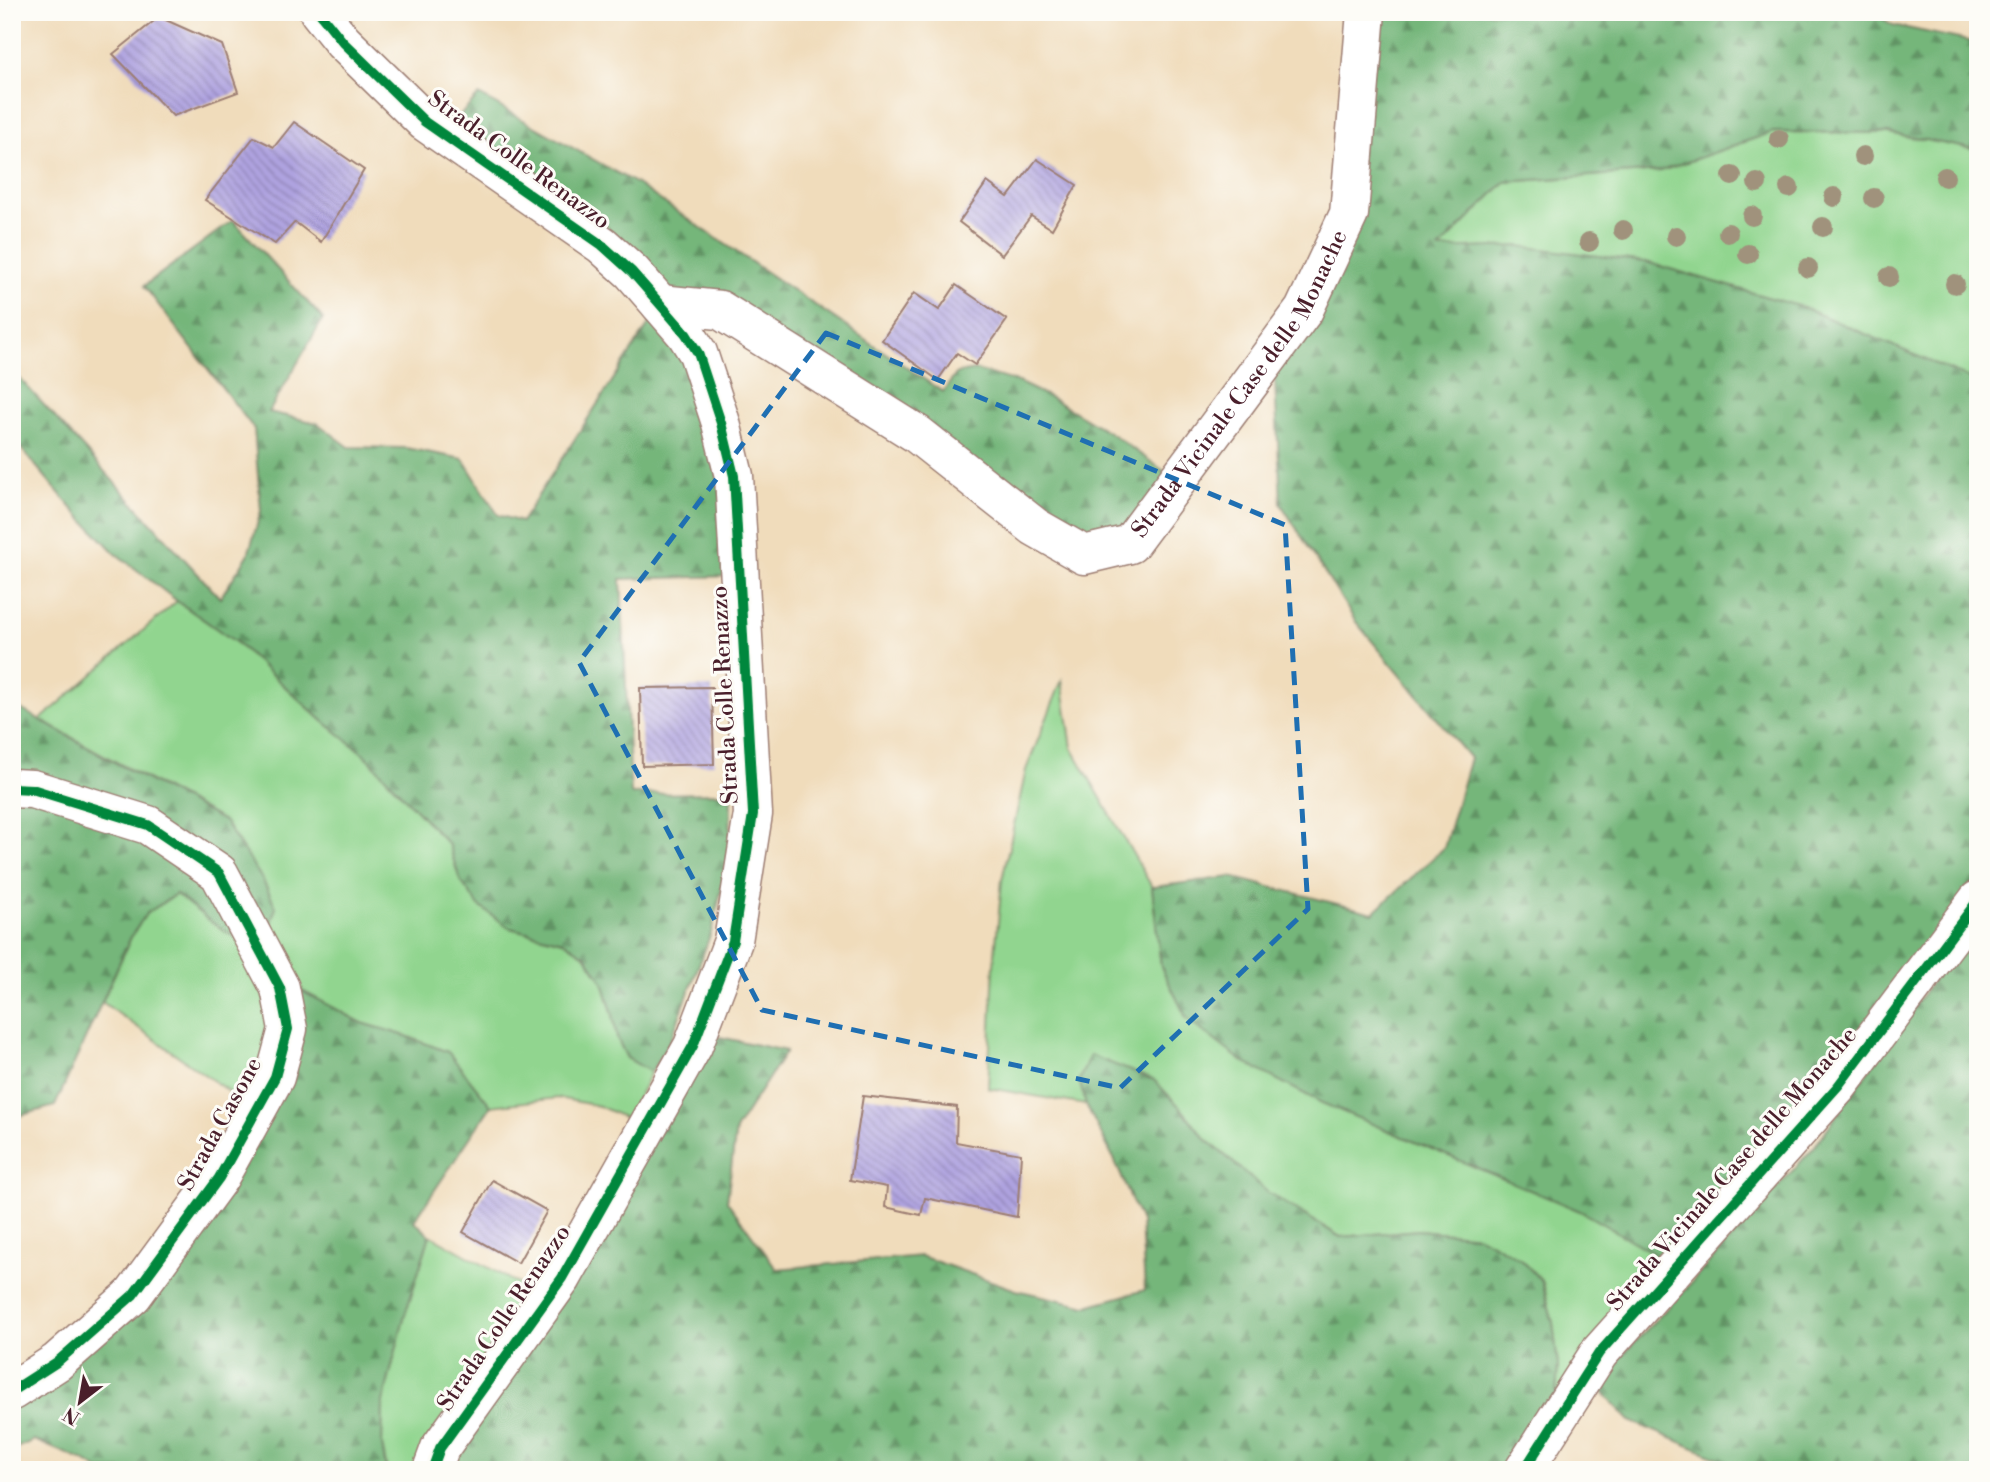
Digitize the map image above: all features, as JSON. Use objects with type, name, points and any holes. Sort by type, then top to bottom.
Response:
[{"type":"street","name":"Strada Colle Renazzo","points":[[319,12],[343,41],[425,122],[603,245],[660,303],[698,353],[721,423],[734,476],[753,814],[733,941],[693,1046],[562,1278],[440,1448],[432,1470]]},
{"type":"street","name":"Strada Vicinale Case delle Monache","points":[[660,303],[720,310],[917,433],[1035,527],[1084,555],[1130,544],[1304,310],[1349,214],[1366,12]]},
{"type":"street","name":"Strada Casone","points":[[12,788],[32,789],[148,825],[219,873],[280,988],[288,1029],[275,1077],[219,1178],[133,1295],[57,1362],[12,1391]]},
{"type":"street","name":"Strada Vicinale Case delle Monache","points":[[1524,1470],[1599,1353],[1838,1086],[1978,900]]},
{"type":"highlighted area","points":[[826,333],[1285,525],[1308,909],[1120,1088],[762,1010],[579,662]]},
{"type":"green space","points":[[1381,12],[1872,12],[1893,25],[1978,43],[1978,150],[1889,133],[1773,132],[1661,171],[1505,182],[1439,249],[1519,246],[1646,262],[1802,307],[1971,379],[1978,379],[1978,887],[1836,1068],[1662,1258],[1580,1211],[1322,1103],[1243,1062],[1187,1019],[1161,967],[1152,887],[1231,877],[1373,913],[1444,848],[1470,758],[1356,622],[1281,504],[1274,362],[1306,321]]},
{"type":"green space","points":[[479,95],[635,183],[943,392],[957,373],[976,370],[1018,382],[1112,434],[1171,476],[1126,541],[1088,553],[672,295],[450,129]]},
{"type":"green space","points":[[1773,132],[1889,133],[1978,150],[1978,379],[1438,250],[1505,182],[1661,171]]},
{"type":"green space","points":[[233,220],[323,319],[269,412],[317,423],[349,447],[406,448],[463,459],[498,515],[521,522],[655,315],[703,389],[735,576],[621,579],[631,794],[731,793],[730,854],[711,933],[671,1039],[651,1072],[627,1058],[617,1038],[603,982],[586,956],[563,941],[510,928],[479,906],[460,880],[449,845],[364,754],[324,722],[237,643],[115,553],[12,438],[12,370],[220,598],[248,555],[261,511],[254,429],[144,286]]},
{"type":"green space","points":[[177,601],[237,643],[324,722],[364,754],[449,845],[460,880],[510,928],[564,941],[586,956],[603,982],[617,1038],[627,1058],[651,1072],[627,1119],[599,1106],[558,1098],[491,1106],[448,1052],[362,1023],[300,990],[270,925],[276,907],[262,879],[224,821],[40,720]]},
{"type":"green space","points":[[1062,680],[1072,748],[1152,887],[1161,967],[1662,1258],[1556,1396],[1558,1365],[1553,1323],[1543,1283],[1522,1260],[1479,1236],[1419,1230],[1341,1237],[1267,1192],[1206,1139],[1179,1106],[1091,1055],[1079,1080],[1086,1105],[988,1088],[994,965],[1002,880],[1026,770]]},
{"type":"green space","points":[[12,704],[224,821],[262,879],[276,907],[270,925],[238,939],[176,894],[146,914],[131,937],[55,1106],[12,1118]]},
{"type":"green space","points":[[176,894],[237,939],[245,936],[275,1031],[242,1101],[102,1002],[131,937],[145,914]]},
{"type":"green space","points":[[1978,917],[1978,1470],[1752,1470],[1630,1421],[1595,1384],[1814,1147]]},
{"type":"green space","points":[[300,990],[362,1023],[448,1052],[491,1106],[414,1221],[430,1235],[404,1318],[383,1402],[382,1445],[386,1470],[99,1470],[34,1440],[12,1450],[12,1403],[136,1312]]},
{"type":"green space","points":[[715,1036],[786,1051],[736,1129],[727,1201],[777,1269],[921,1256],[1016,1290],[1087,1306],[1145,1290],[1141,1222],[1114,1159],[1086,1105],[1079,1080],[1090,1055],[1154,1080],[1206,1139],[1267,1192],[1340,1237],[1419,1230],[1479,1236],[1522,1260],[1542,1282],[1553,1323],[1558,1365],[1556,1396],[1514,1470],[438,1470]]},
{"type":"green space","points":[[430,1235],[527,1289],[417,1470],[387,1470],[382,1445],[383,1402],[404,1318]]},
{"type":"building","points":[[159,17],[222,45],[238,92],[173,116],[113,54]]},
{"type":"building","points":[[294,122],[364,170],[321,242],[295,222],[275,244],[205,200],[254,137],[274,147]]},
{"type":"building","points":[[1037,159],[1077,185],[1052,229],[1031,216],[1002,255],[959,222],[987,182],[1008,197]]},
{"type":"building","points":[[956,285],[1007,320],[975,365],[957,353],[938,380],[882,340],[914,293],[939,310]]},
{"type":"building","points":[[712,687],[714,764],[642,766],[640,688]]},
{"type":"building","points":[[863,1096],[957,1107],[956,1142],[1021,1154],[1017,1217],[925,1198],[921,1215],[885,1207],[887,1187],[850,1180]]},
{"type":"building","points":[[492,1180],[547,1211],[518,1263],[463,1232]]},
{"type":"cycle path","points":[[319,12],[343,42],[425,122],[602,245],[632,272],[686,334],[698,353],[721,423],[734,476],[753,814],[733,941],[693,1046],[562,1278],[440,1448],[432,1470]]},
{"type":"cycle path","points":[[12,788],[32,789],[148,825],[219,873],[280,988],[288,1029],[275,1077],[219,1178],[133,1295],[57,1362],[12,1391]]},
{"type":"cycle path","points":[[1524,1470],[1599,1353],[1838,1086],[1978,900]]}]
